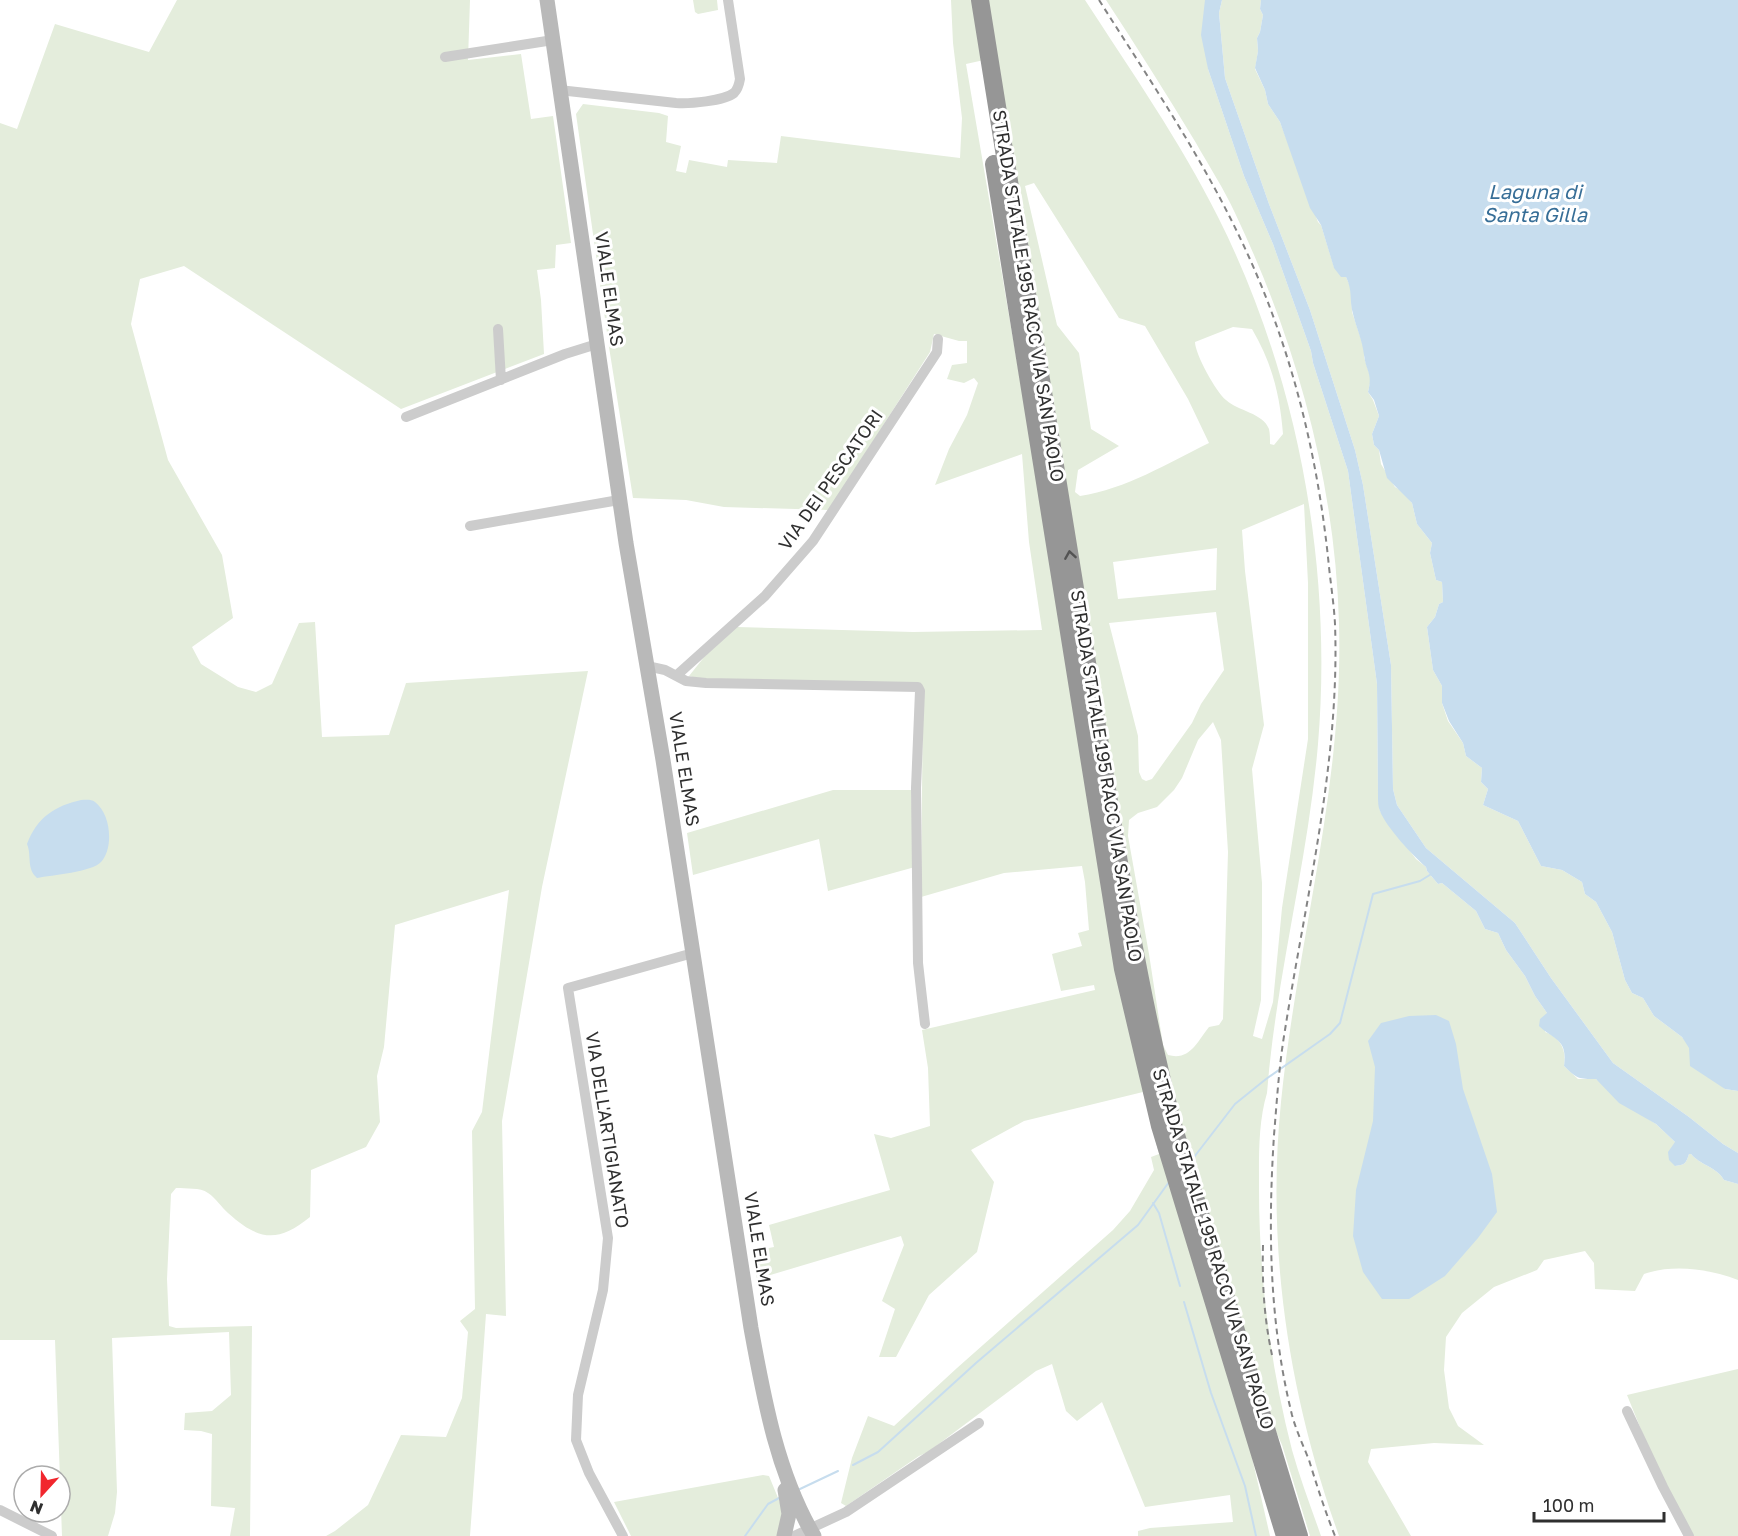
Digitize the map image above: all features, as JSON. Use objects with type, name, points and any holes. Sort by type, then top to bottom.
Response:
[{"type":"highway","name":"STRADA STATALE 195 RACC VIA SAN PAOLO","points":[[968,0],[984,60]]},
{"type":"highway","name":"STRADA STATALE 195 RACC VIA SAN PAOLO","points":[[980,0],[984,60],[1094,799],[1123,969],[1153,1073],[1181,1153],[1244,1377],[1267,1475],[1285,1536]]},
{"type":"highway","name":"STRADA STATALE 195 RACC VIA SAN PAOLO","points":[[1244,1377],[1299,1536]]},
{"type":"highway","points":[[1267,1475],[1265,1491],[1274,1536]]},
{"type":"main road","name":"VIALE ELMAS","points":[[546,0],[619,500],[753,1338],[767,1407],[783,1466],[810,1534]]},
{"type":"main road","points":[[783,1466],[789,1514],[784,1536]]},
{"type":"street","points":[[560,90],[689,104],[729,96],[738,87],[740,80],[728,0]]},
{"type":"street","points":[[445,57],[553,40]]},
{"type":"street","points":[[498,329],[501,380]]},
{"type":"street","name":"VIA DEI PESCATORI","points":[[677,675],[765,596],[813,541],[937,352],[938,339]]},
{"type":"street","points":[[406,417],[565,354],[597,344]]},
{"type":"street","points":[[470,526],[619,500]]},
{"type":"street","points":[[647,666],[677,675],[686,681],[706,683],[918,687],[920,691],[916,788],[918,963],[925,1024]]},
{"type":"street","name":"VIA DELL'ARTIGIANATO","points":[[623,1536],[590,1473],[576,1440],[578,1395],[603,1290],[608,1238],[568,988],[693,953]]},
{"type":"street","points":[[1627,1411],[1689,1536]]},
{"type":"street","points":[[794,1536],[810,1534],[979,1423]]},
{"type":"street","points":[[0,1510],[52,1536]]},
{"type":"green space","points":[[177,0],[470,0],[468,60],[521,54],[531,119],[553,116],[571,243],[556,245],[555,268],[537,270],[544,354],[401,409],[184,266],[140,279],[131,324],[168,460],[222,555],[233,618],[192,647],[201,664],[238,687],[256,692],[272,684],[299,623],[315,622],[322,737],[389,735],[406,683],[588,671],[542,887],[502,1121],[506,1316],[486,1314],[470,1536],[326,1536],[368,1505],[401,1435],[446,1437],[462,1398],[468,1332],[460,1321],[475,1309],[472,1131],[482,1112],[509,890],[395,925],[384,1047],[377,1076],[380,1122],[366,1147],[311,1170],[310,1217],[288,1231],[278,1235],[269,1235],[249,1229],[225,1211],[214,1197],[205,1191],[176,1188],[171,1194],[167,1279],[169,1326],[176,1328],[252,1326],[250,1536],[230,1536],[235,1508],[211,1506],[212,1434],[184,1430],[185,1413],[212,1411],[231,1395],[229,1332],[112,1338],[117,1492],[115,1513],[108,1536],[62,1536],[62,1524],[72,1524],[72,1464],[59,1464],[55,1340],[0,1340],[0,123],[17,129],[55,24],[149,52]]},
{"type":"green space","points":[[693,0],[717,0],[718,10],[698,14],[695,12]]},
{"type":"green space","points":[[951,0],[1085,0],[1171,134],[1218,217],[1246,278],[1289,407],[1304,474],[1314,541],[1320,609],[1321,677],[1318,744],[1313,788],[1277,1006],[1261,1128],[1260,1221],[1267,1320],[1284,1418],[1302,1482],[1321,1536],[1310,1536],[1282,1445],[1271,1420],[1242,1414],[1270,1536],[1138,1536],[1138,1531],[1150,1528],[1233,1522],[1230,1495],[1145,1507],[1102,1402],[1077,1421],[1066,1411],[1052,1364],[1036,1371],[928,1452],[846,1506],[841,1503],[852,1458],[868,1416],[894,1426],[1113,1230],[1130,1211],[1154,1170],[1151,1157],[1159,1154],[1143,1092],[1024,1121],[971,1150],[994,1182],[977,1252],[929,1295],[896,1357],[879,1357],[895,1309],[882,1301],[904,1245],[901,1236],[757,1279],[752,1251],[774,1247],[769,1225],[890,1190],[874,1134],[891,1138],[930,1126],[928,1068],[922,1030],[1095,990],[1094,985],[1061,991],[1052,954],[1082,946],[1078,933],[1089,930],[1085,882],[1082,866],[1004,873],[921,897],[923,689],[701,679],[689,676],[705,656],[737,627],[913,632],[1042,630],[1029,542],[1022,454],[935,485],[949,449],[967,415],[978,383],[974,378],[964,383],[947,379],[952,365],[967,363],[967,341],[934,334],[930,352],[829,510],[724,507],[686,500],[633,498],[576,114],[583,104],[668,116],[666,142],[681,146],[676,171],[686,173],[689,160],[727,167],[728,160],[777,163],[781,136],[960,158],[962,118],[953,43]],"holes":[[[993,58],[1148,980],[1032,450],[966,64]],[[1034,183],[1119,318],[1145,326],[1188,399],[1209,443],[1114,488],[1080,496],[1075,492],[1078,470],[1119,446],[1091,429],[1079,353],[1057,325],[1025,186]],[[1233,327],[1252,329],[1270,367],[1280,406],[1283,434],[1274,445],[1270,444],[1269,429],[1261,419],[1231,404],[1222,396],[1195,342]],[[1304,504],[1308,583],[1308,739],[1282,908],[1273,1002],[1262,1039],[1253,1036],[1261,1000],[1262,883],[1252,769],[1264,725],[1242,530]],[[1217,548],[1216,590],[1118,599],[1113,562]],[[1216,612],[1224,670],[1201,704],[1192,723],[1152,779],[1146,781],[1142,779],[1139,772],[1138,736],[1109,623]],[[1213,722],[1221,740],[1228,852],[1223,1019],[1219,1025],[1209,1027],[1197,1044],[1187,1053],[1176,1056],[1168,1055],[1163,1045],[1128,836],[1129,820],[1138,813],[1157,807],[1182,778],[1198,740]]]},
{"type":"green space","points":[[1106,0],[1205,0],[1208,69],[1244,176],[1273,244],[1311,351],[1348,471],[1377,684],[1380,811],[1438,884],[1442,883],[1476,911],[1485,929],[1498,933],[1506,950],[1547,1013],[1545,1032],[1555,1037],[1561,1045],[1565,1060],[1564,1066],[1578,1079],[1596,1079],[1656,1124],[1675,1142],[1675,1166],[1684,1163],[1691,1154],[1717,1172],[1724,1180],[1738,1184],[1738,1280],[1704,1271],[1667,1269],[1644,1274],[1635,1291],[1595,1289],[1594,1263],[1585,1251],[1544,1260],[1537,1270],[1494,1287],[1462,1313],[1446,1337],[1444,1370],[1449,1408],[1458,1426],[1484,1445],[1434,1443],[1371,1449],[1368,1462],[1411,1536],[1339,1536],[1307,1430],[1295,1376],[1280,1267],[1277,1157],[1281,1102],[1288,1042],[1327,804],[1339,684],[1336,570],[1330,517],[1320,465],[1294,362],[1257,262],[1235,213],[1196,143]]},
{"type":"green space","points":[[1222,0],[1261,0],[1260,9],[1263,15],[1257,38],[1258,51],[1255,69],[1265,90],[1268,104],[1280,122],[1321,225],[1334,267],[1346,277],[1351,288],[1352,312],[1371,379],[1368,392],[1379,416],[1372,434],[1374,445],[1379,450],[1381,464],[1395,487],[1402,491],[1412,503],[1417,524],[1432,543],[1430,553],[1436,580],[1442,582],[1443,602],[1439,604],[1435,617],[1427,627],[1433,670],[1442,686],[1442,703],[1448,721],[1463,743],[1466,756],[1482,768],[1481,782],[1488,789],[1483,805],[1518,821],[1541,866],[1562,870],[1582,882],[1585,894],[1596,902],[1612,932],[1625,980],[1632,993],[1643,998],[1654,1016],[1682,1037],[1725,1089],[1738,1091],[1738,1153],[1613,1063],[1551,978],[1515,923],[1426,848],[1397,805],[1393,789],[1391,665],[1363,485],[1355,450],[1310,310],[1269,204],[1225,78],[1219,13]]},
{"type":"green space","points":[[833,790],[911,790],[915,867],[828,891],[819,839],[693,875],[687,833]]},
{"type":"green space","points":[[1738,1369],[1738,1536],[1691,1536],[1651,1454],[1627,1395]]},
{"type":"green space","points":[[763,1475],[769,1476],[783,1510],[778,1536],[631,1536],[614,1502]]},
{"type":"water","points":[[1205,0],[1222,0],[1219,13],[1225,78],[1269,204],[1310,310],[1355,450],[1363,485],[1391,665],[1393,789],[1397,805],[1426,848],[1515,923],[1551,978],[1613,1063],[1738,1153],[1738,1184],[1724,1180],[1717,1172],[1691,1154],[1684,1163],[1675,1166],[1669,1160],[1668,1152],[1675,1142],[1656,1124],[1619,1103],[1596,1079],[1578,1077],[1564,1066],[1565,1057],[1562,1045],[1539,1026],[1540,1019],[1547,1013],[1506,950],[1498,933],[1485,929],[1476,911],[1442,883],[1438,884],[1383,818],[1378,806],[1377,684],[1348,471],[1311,351],[1273,244],[1244,176],[1208,69],[1201,35]]},
{"type":"water","name":"Laguna di Santa Gilla","points":[[1261,0],[1738,0],[1738,1091],[1725,1089],[1690,1066],[1689,1048],[1682,1037],[1654,1016],[1643,998],[1632,993],[1625,980],[1612,932],[1596,902],[1585,894],[1582,882],[1562,870],[1541,866],[1518,821],[1483,805],[1488,789],[1481,782],[1482,768],[1466,756],[1463,743],[1449,721],[1442,703],[1442,686],[1433,670],[1427,627],[1435,617],[1439,604],[1443,602],[1442,582],[1436,580],[1430,553],[1432,543],[1417,524],[1412,503],[1387,478],[1379,450],[1374,445],[1372,434],[1379,416],[1374,400],[1368,392],[1369,376],[1352,309],[1348,282],[1346,277],[1341,277],[1334,268],[1321,225],[1310,208],[1280,122],[1268,104],[1265,90],[1255,68],[1258,51],[1257,38],[1263,15],[1260,9]]},
{"type":"water","points":[[81,800],[95,802],[105,814],[109,840],[105,856],[101,862],[89,868],[37,878],[30,866],[27,844],[31,835],[42,820],[55,809]]},
{"type":"water","points":[[1436,1015],[1449,1021],[1456,1044],[1463,1089],[1492,1174],[1497,1212],[1445,1276],[1409,1299],[1382,1299],[1363,1272],[1353,1236],[1356,1190],[1373,1121],[1375,1067],[1368,1041],[1381,1023],[1409,1016]]},
{"type":"waterway","points":[[1191,1161],[1235,1104],[1330,1034],[1340,1023],[1373,894],[1420,881],[1433,873]]},
{"type":"waterway","points":[[853,1465],[878,1452],[976,1363],[1138,1225],[1169,1182]]},
{"type":"waterway","points":[[1153,1203],[1159,1213],[1180,1286]]},
{"type":"waterway","points":[[1184,1302],[1211,1393],[1245,1486],[1256,1536]]},
{"type":"waterway","points":[[800,1489],[838,1471]]},
{"type":"waterway","points":[[745,1536],[768,1504],[781,1497]]},
{"type":"railway","points":[[1099,0],[1210,179],[1242,242],[1275,320],[1288,361],[1300,401],[1318,483],[1335,624],[1332,726],[1320,828],[1281,1056],[1274,1135],[1271,1240],[1275,1310],[1284,1380],[1294,1421],[1335,1536]]},
{"type":"railway","points":[[1263,1245],[1264,1300],[1272,1355]]}]
